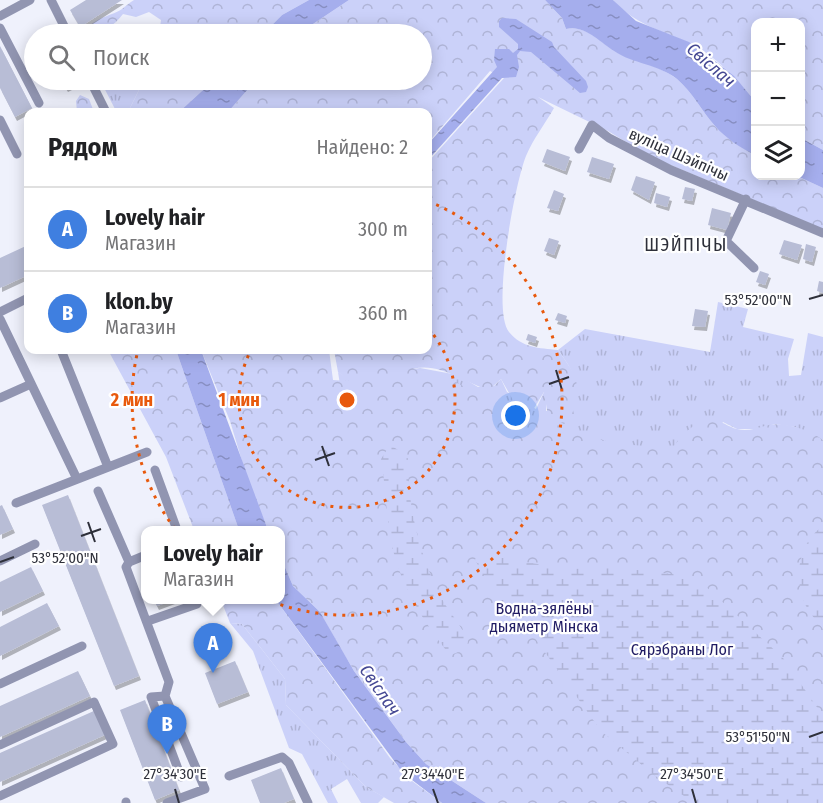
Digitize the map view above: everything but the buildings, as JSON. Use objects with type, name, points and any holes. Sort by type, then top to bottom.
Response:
[{"type":"street","points":[[0,16],[30,0]]},
{"type":"street","points":[[51,0],[63,24]]},
{"type":"street","points":[[0,28],[24,74]]},
{"type":"street","points":[[32,90],[39,103]]},
{"type":"street","points":[[95,90],[104,108]]},
{"type":"street","points":[[0,120],[17,154]]},
{"type":"street","name":"вуліца Шэйпічы","points":[[579,149],[592,125],[609,138],[671,170],[746,199],[823,233]]},
{"type":"street","points":[[746,199],[726,241],[754,268]]},
{"type":"street","points":[[0,312],[24,300]]},
{"type":"street","points":[[0,319],[77,479]]},
{"type":"street","points":[[63,354],[108,467]]},
{"type":"street","points":[[0,398],[31,384]]},
{"type":"street","points":[[16,502],[147,452]]},
{"type":"street","points":[[155,470],[175,526]]},
{"type":"street","points":[[98,491],[129,562]]},
{"type":"street","points":[[0,561],[35,544]]},
{"type":"street","points":[[141,557],[129,562],[126,567],[141,604]]},
{"type":"street","points":[[141,604],[169,681],[165,696],[205,789],[167,803]]},
{"type":"street","points":[[148,621],[197,604]]},
{"type":"street","points":[[0,684],[82,646]]},
{"type":"street","points":[[165,696],[151,697],[181,777]]},
{"type":"street","points":[[0,745],[94,702],[113,744],[0,796]]},
{"type":"street","points":[[229,776],[282,757],[289,763],[308,803]]},
{"type":"green space","points":[[134,0],[309,0],[282,15],[273,24],[160,24],[161,20],[149,12],[136,17],[123,14],[113,24],[91,24],[122,9]]},
{"type":"green space","name":"Водна-зялёны дыяметр Мінска","points":[[349,0],[545,0],[562,18],[566,29],[574,28],[587,32],[618,53],[663,70],[677,79],[719,130],[751,153],[751,180],[805,180],[823,188],[823,229],[649,156],[608,131],[538,97],[554,108],[526,156],[521,170],[507,246],[504,274],[504,319],[509,332],[519,341],[544,349],[558,350],[576,379],[574,414],[564,424],[548,416],[544,392],[533,410],[513,400],[501,379],[489,390],[433,368],[413,369],[445,376],[483,397],[595,439],[671,451],[692,427],[710,420],[741,430],[776,424],[790,426],[823,440],[823,803],[486,803],[426,764],[406,742],[354,671],[320,612],[293,586],[285,567],[285,526],[266,526],[248,481],[230,421],[203,354],[330,354],[333,380],[349,381],[338,372],[335,354],[432,354],[432,158],[504,78],[490,71],[432,138],[432,108],[232,108],[247,90],[432,90],[432,24],[313,24]]},
{"type":"green space","points":[[613,0],[823,0],[823,150],[805,140],[805,18],[751,18],[751,96],[732,75],[705,52],[638,21]]},
{"type":"green space","points":[[105,90],[139,90],[130,108],[114,108]]},
{"type":"green space","points":[[139,90],[203,90],[183,108],[130,108]]},
{"type":"green space","points":[[80,95],[89,99],[92,108],[77,108],[76,101]]},
{"type":"green space","points":[[718,302],[748,309],[743,327],[794,339],[788,359],[789,376],[801,375],[808,333],[823,337],[823,440],[795,427],[775,424],[758,429],[737,429],[723,422],[486,803],[347,659],[320,612],[285,564],[285,526],[270,526],[343,404],[338,372],[350,380],[420,368],[458,375],[478,387],[494,386],[501,379],[507,392],[536,409],[544,392],[546,393],[546,411],[572,406],[576,390],[574,376],[558,350],[585,329],[710,352]]},
{"type":"green space","points":[[110,354],[177,354],[238,526],[192,526],[166,457]]},
{"type":"green space","points":[[390,445],[408,456],[412,511],[421,547],[442,599],[463,630],[468,642],[462,651],[450,655],[415,604],[396,561],[390,535],[381,459]]},
{"type":"green space","points":[[823,526],[823,629],[806,606],[802,596],[799,573],[800,562],[808,542]]},
{"type":"green space","name":"Сярэбраны Лог","points":[[500,556],[572,569],[611,567],[680,575],[702,583],[783,658],[823,716],[823,803],[694,803],[654,775],[601,731],[532,634],[496,596],[475,560],[476,557]]},
{"type":"green space","points":[[223,604],[279,604],[390,758],[412,781],[442,803],[394,803],[366,787],[286,705],[285,679],[242,624],[230,623]]},
{"type":"green space","points":[[230,623],[242,624],[285,679],[286,705],[366,787],[384,797],[378,803],[361,803],[347,779],[331,789],[338,803],[328,803],[302,754],[289,748],[253,651]]},
{"type":"water","points":[[309,0],[349,0],[313,24],[273,24],[282,15]]},
{"type":"water","name":"Свіслач","points":[[545,0],[613,0],[636,21],[689,42],[734,76],[751,96],[751,153],[719,130],[688,90],[670,74],[621,55],[585,31],[566,29],[562,18]]},
{"type":"water","points":[[502,18],[516,19],[552,42],[586,81],[588,87],[586,92],[580,93],[531,52],[520,51],[517,55],[519,67],[516,77],[502,78],[432,156],[432,140],[497,67],[494,60],[495,49],[509,49],[513,53],[518,49],[518,44],[499,27],[499,21]]},
{"type":"water","points":[[203,90],[247,90],[232,108],[183,108]]},
{"type":"water","points":[[805,140],[823,150],[823,188],[805,180]]},
{"type":"water","points":[[177,354],[202,354],[267,526],[238,526]]},
{"type":"water","points":[[285,567],[293,586],[320,612],[354,671],[406,742],[426,764],[486,803],[442,803],[403,773],[279,604],[285,604]]},
{"type":"place","name":"Lovely hair","points":[[213,673]]},
{"type":"place","name":"klon.by","points":[[167,754]]},
{"type":"district","name":"ШЭЙПІЧЫ","points":[[686,245]]}]
